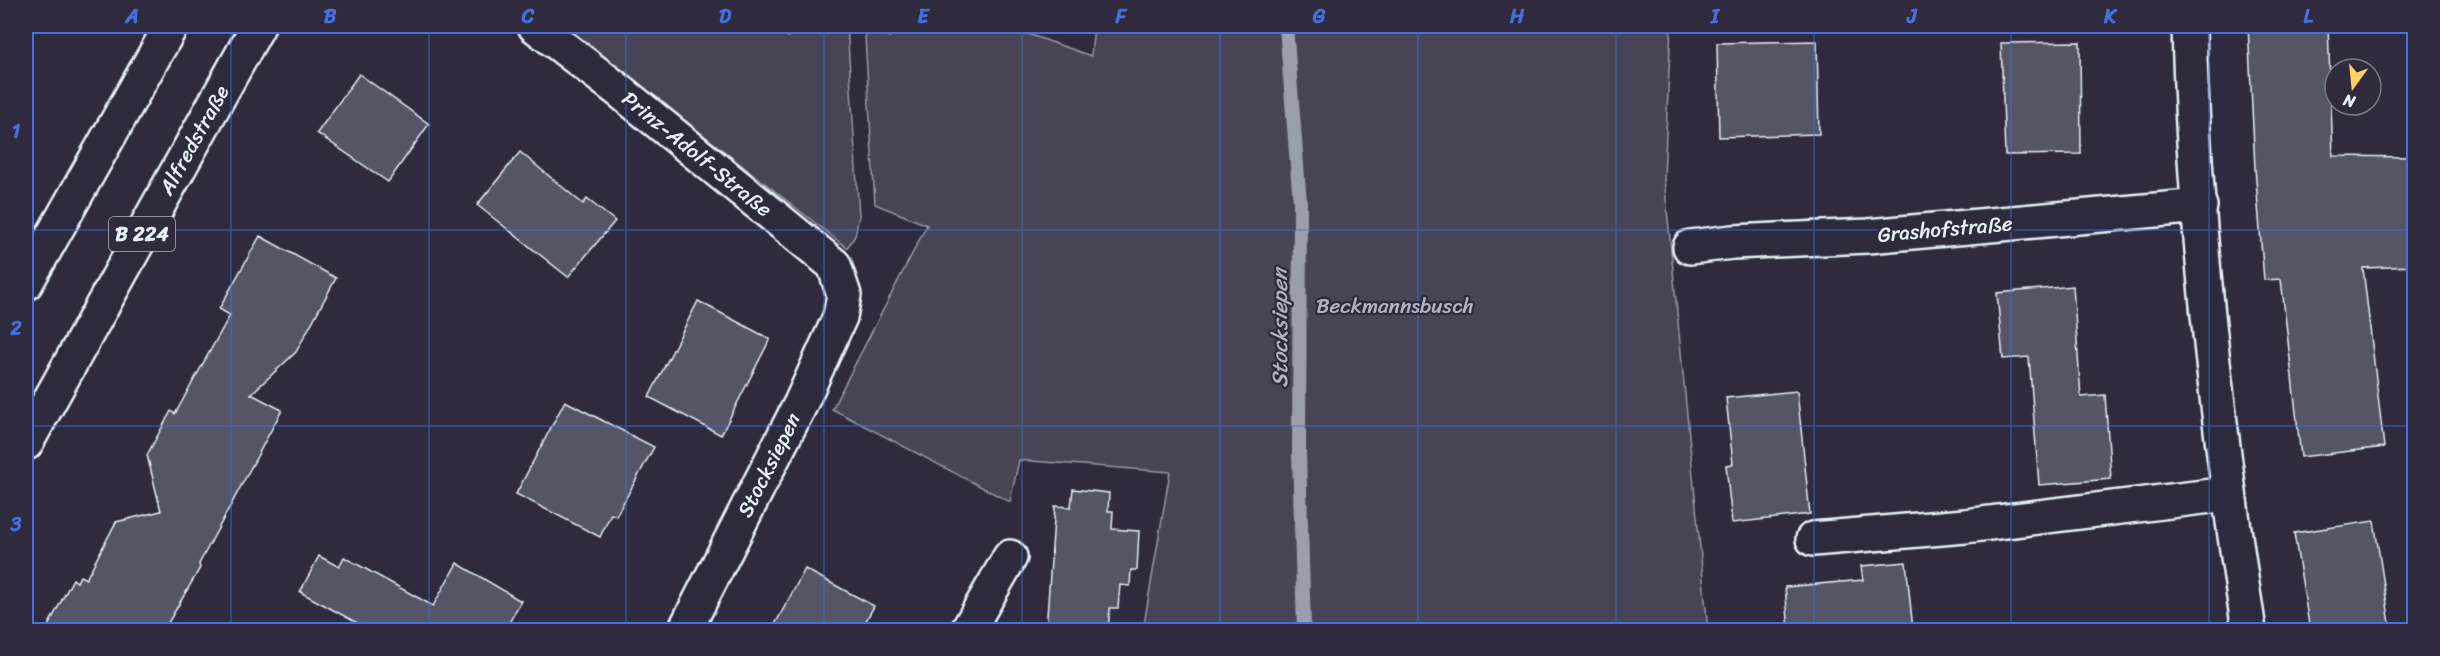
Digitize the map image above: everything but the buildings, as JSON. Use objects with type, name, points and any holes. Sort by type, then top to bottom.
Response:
[{"type":"street","points":[[26,283],[171,26]]},
{"type":"street","name":"Alfredstraße","points":[[26,443],[258,26]]},
{"type":"street","name":"Prinz-Adolf-Straße","points":[[535,26],[834,265],[844,295]]},
{"type":"street","points":[[2189,26],[2200,207],[2228,494],[2249,630]]},
{"type":"street","name":"Grashofstraße","points":[[1690,247],[1733,242],[1868,236],[2200,207]]},
{"type":"street","name":"Stocksiepen","points":[[685,630],[800,405],[840,317],[844,295]]},
{"type":"street","points":[[1813,539],[1965,526],[2228,494]]},
{"type":"street","points":[[968,630],[1010,557]]},
{"type":"green space","points":[[565,26],[773,26],[788,37],[797,26],[847,26],[859,216],[855,236],[847,248]]},
{"type":"green space","name":"Beckmannsbusch","points":[[874,26],[889,37],[909,26],[1005,26],[1091,56],[1094,26],[1671,26],[1664,178],[1708,630],[1143,630],[1170,472],[1019,460],[1010,502],[832,409],[927,225],[875,204],[865,37]]},
{"type":"waterway","name":"Stocksiepen","points":[[1286,26],[1300,203],[1299,453],[1304,630]]}]
